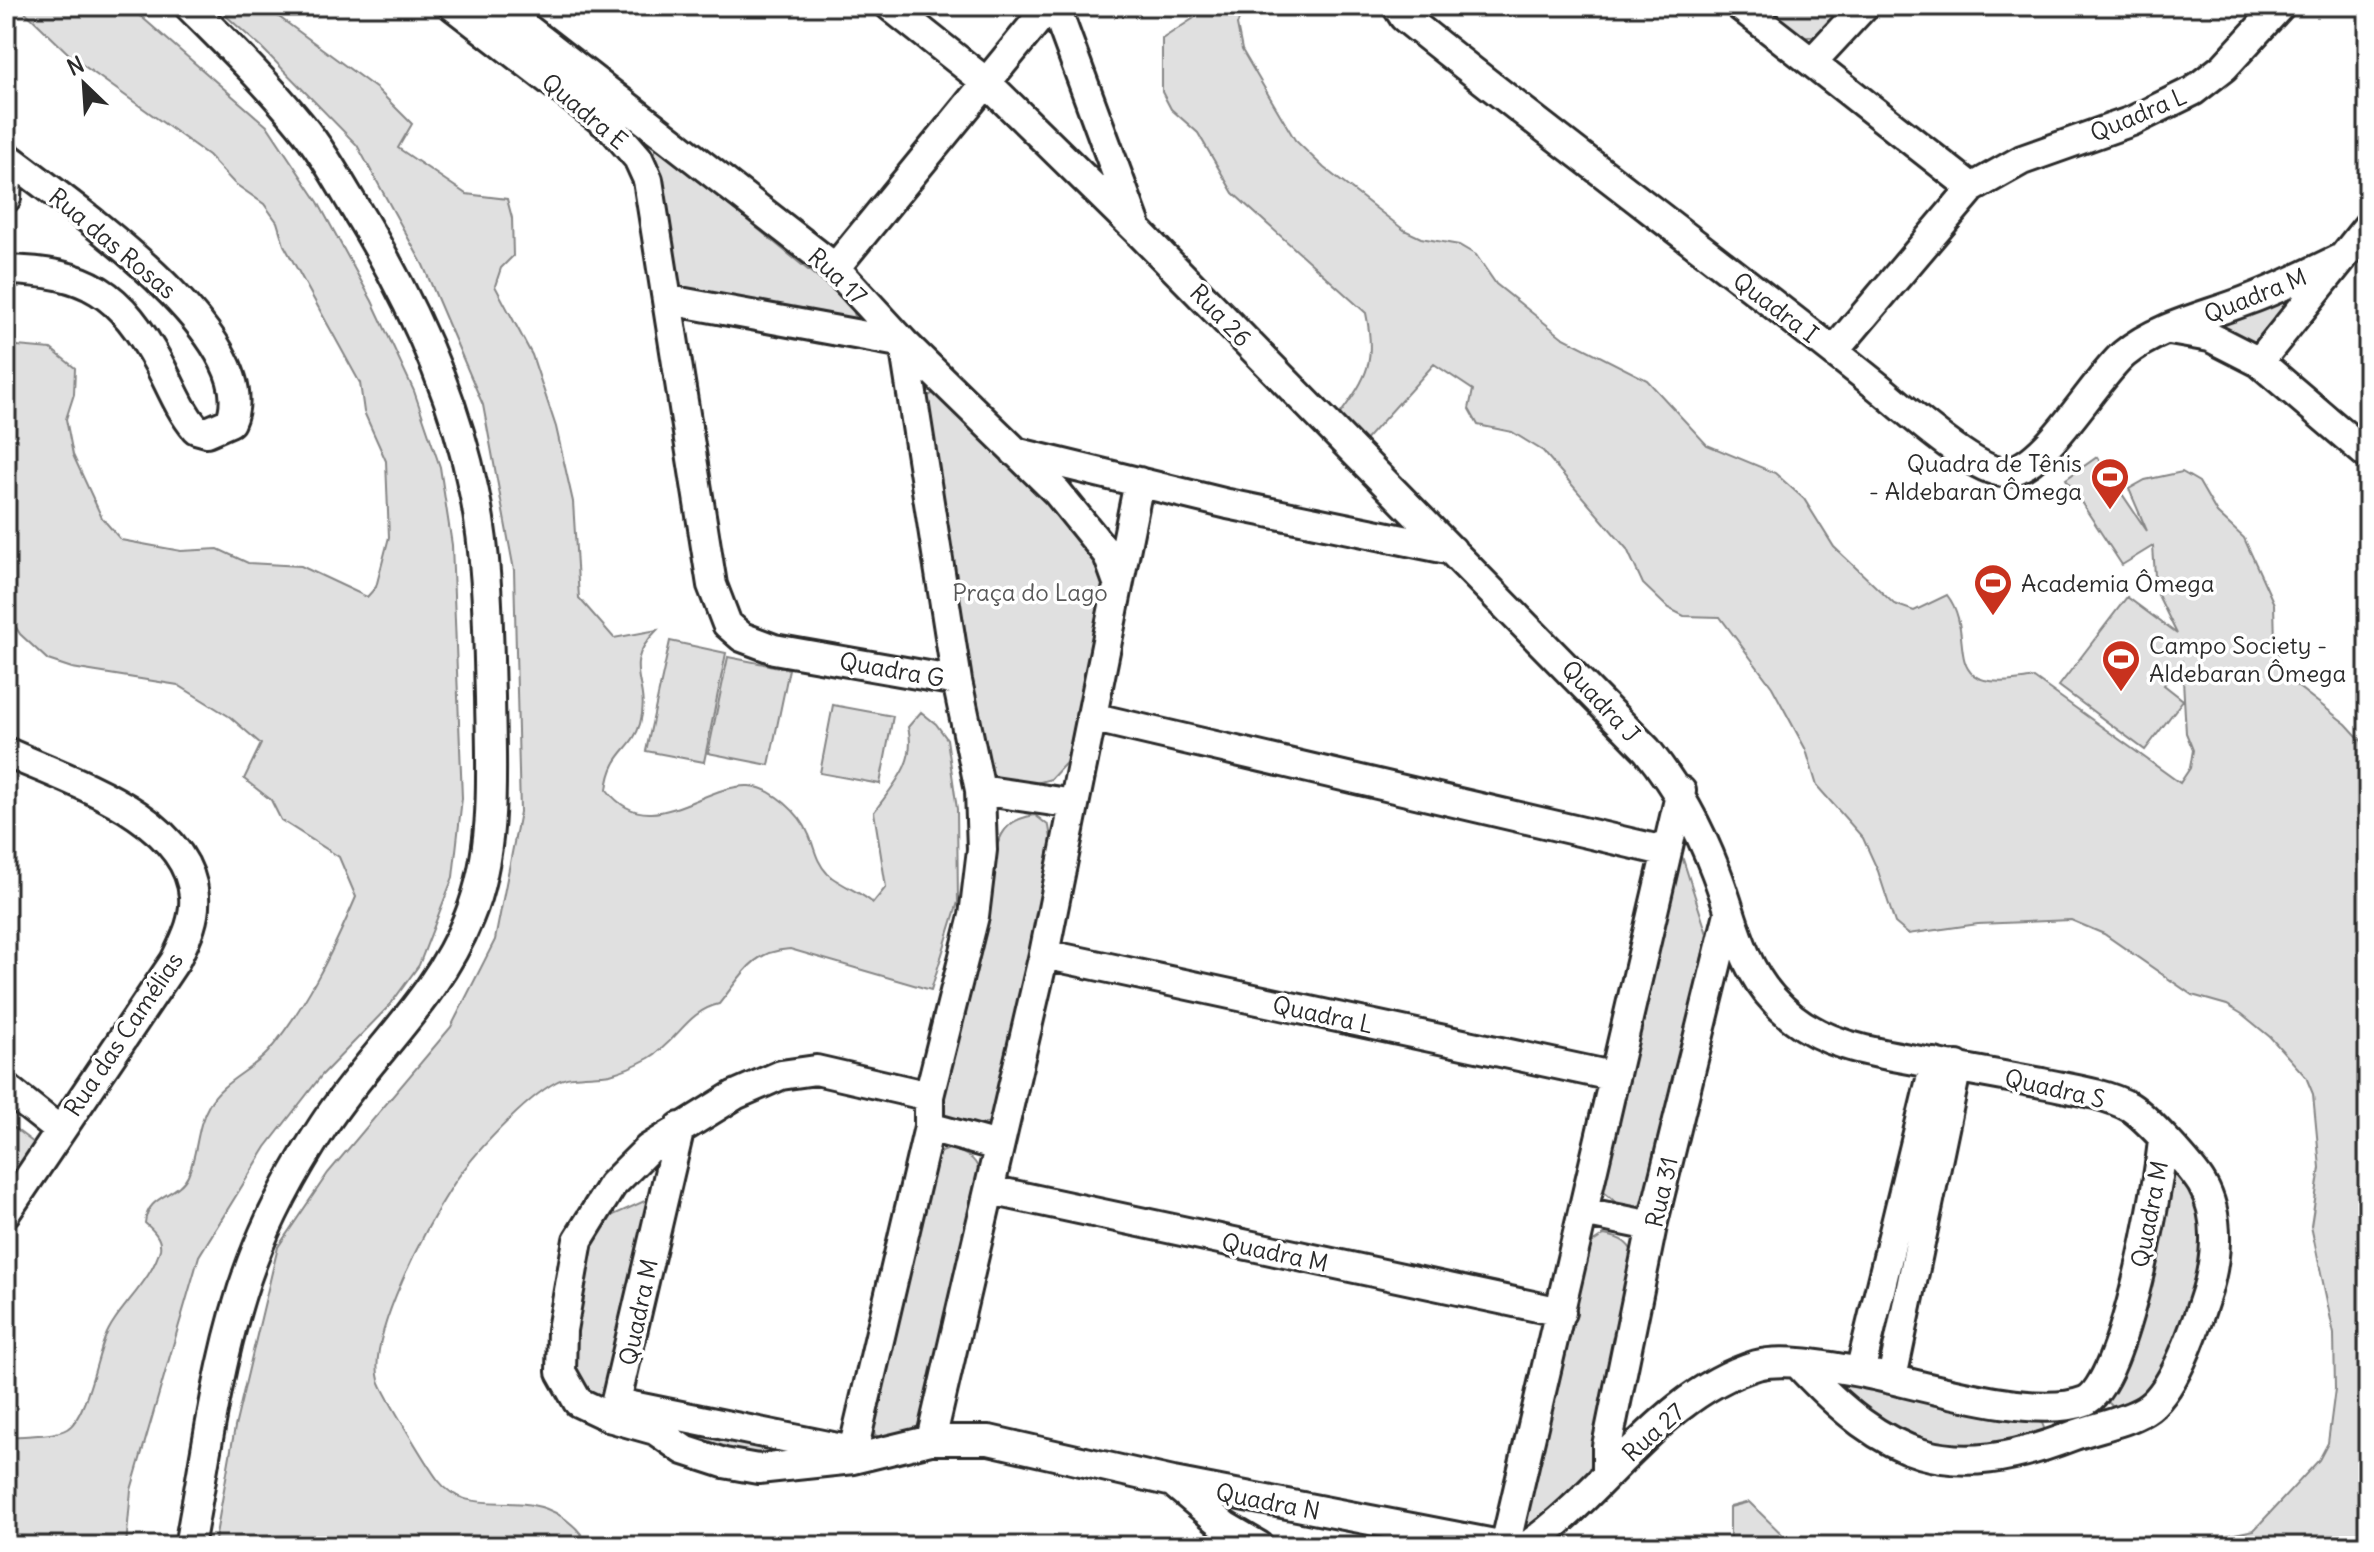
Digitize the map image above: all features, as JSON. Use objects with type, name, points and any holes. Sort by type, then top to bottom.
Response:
[{"type":"street","points":[[189,6],[272,90],[318,149],[384,256],[420,327],[442,382],[458,424],[482,542],[492,790],[483,861],[471,914],[440,978],[325,1123],[278,1203],[251,1266],[225,1360],[189,1546]]},
{"type":"street","name":"Quadra E","points":[[453,6],[613,129],[638,158],[648,180],[669,300]]},
{"type":"street","name":"Rua 26","points":[[890,6],[987,83],[1137,230],[1452,550]]},
{"type":"street","points":[[835,268],[1049,6]]},
{"type":"street","points":[[1055,6],[1137,230]]},
{"type":"street","name":"Quadra I","points":[[1397,6],[1404,17],[1564,146],[1834,351],[1972,188]]},
{"type":"street","points":[[1740,6],[1972,188]]},
{"type":"street","points":[[1812,62],[1864,6]]},
{"type":"street","name":"Quadra L","points":[[1972,188],[2022,160],[2132,121],[2193,91],[2224,67],[2280,6]]},
{"type":"street","points":[[495,40],[511,10]]},
{"type":"street","name":"Rua 17","points":[[511,10],[835,268],[904,343],[1057,492],[1108,555],[1117,580]]},
{"type":"street","points":[[6,198],[7,157]]},
{"type":"street","name":"Rua das Rosas","points":[[6,270],[43,271],[101,290],[139,330],[196,429],[207,432],[230,422],[235,403],[232,383],[220,355],[177,295],[145,265],[7,157]]},
{"type":"street","name":"Quadra M","points":[[2169,330],[2210,337],[2259,362],[2368,226]]},
{"type":"street","name":"Quadra M","points":[[1834,351],[1969,459],[2004,473],[2021,468],[2039,455],[2104,373],[2127,352],[2169,330],[2284,286],[2339,259]]},
{"type":"street","points":[[669,300],[904,343]]},
{"type":"street","name":"Quadra G","points":[[669,300],[712,585],[727,624],[742,637],[774,649],[957,681],[904,343]]},
{"type":"street","points":[[2259,362],[2368,455]]},
{"type":"street","points":[[2336,430],[2368,479]]},
{"type":"street","points":[[1014,452],[1228,504],[1452,550]]},
{"type":"street","points":[[931,1440],[1044,954],[1139,482]]},
{"type":"street","name":"Quadra J","points":[[1452,550],[1561,659],[1647,750],[1681,791]]},
{"type":"street","points":[[853,1451],[929,1127],[929,1096],[974,916],[982,850],[980,790],[957,681]]},
{"type":"street","points":[[1091,717],[1664,851]]},
{"type":"street","name":"Rua das Camélias","points":[[6,752],[124,806],[151,823],[188,874],[194,896],[191,926],[175,961],[6,1212]]},
{"type":"street","points":[[980,790],[1074,804]]},
{"type":"street","points":[[1505,1546],[1561,1312],[1664,851],[1681,791]]},
{"type":"street","points":[[1681,791],[1716,871],[1744,958],[1763,990],[1795,1019],[1855,1049],[1946,1065]]},
{"type":"street","name":"Rua 31","points":[[1607,1473],[1607,1446],[1652,1226],[1729,913]]},
{"type":"street","name":"Quadra L","points":[[1044,954],[1612,1076]]},
{"type":"street","points":[[1860,1372],[1946,1065]]},
{"type":"street","points":[[1892,1378],[1946,1065]]},
{"type":"street","name":"Quadra S","points":[[1946,1065],[2083,1091],[2129,1107],[2163,1140]]},
{"type":"street","points":[[890,1453],[853,1451],[578,1402],[561,1372],[562,1330],[578,1240],[612,1185],[648,1149],[680,1127],[735,1095],[781,1075],[816,1070],[929,1096]]},
{"type":"street","points":[[6,1088],[59,1130]]},
{"type":"street","name":"Quadra M","points":[[615,1410],[680,1127]]},
{"type":"street","points":[[929,1127],[998,1146]]},
{"type":"street","name":"Quadra M","points":[[1799,1365],[1860,1372],[2020,1405],[2064,1406],[2088,1400],[2114,1363],[2157,1188],[2163,1140]]},
{"type":"street","name":"Quadra M","points":[[1799,1365],[1859,1424],[1900,1447],[1956,1460],[1989,1461],[2044,1448],[2145,1410],[2159,1398],[2176,1369],[2209,1285],[2214,1252],[2214,1218],[2202,1184],[2163,1140]]},
{"type":"street","name":"Quadra M","points":[[990,1190],[1561,1312]]},
{"type":"street","points":[[1583,1212],[1652,1226]]},
{"type":"street","name":"Rua 27","points":[[1505,1546],[1528,1546],[1571,1512],[1607,1473],[1716,1380],[1761,1363],[1799,1365]]},
{"type":"street","points":[[2064,1406],[2073,1436]]},
{"type":"street","points":[[615,1410],[655,1430],[684,1450],[724,1463],[758,1469],[812,1466],[890,1453],[931,1440],[989,1440],[1173,1482],[1225,1526],[1259,1546]]},
{"type":"street","name":"Quadra N","points":[[1173,1482],[1505,1546]]},
{"type":"green space","points":[[19,6],[129,6],[268,127],[318,202],[372,301],[414,391],[440,467],[452,545],[462,798],[453,877],[419,965],[390,1005],[322,1075],[266,1147],[199,1256],[131,1490],[126,1546],[6,1546],[6,1437],[54,1433],[74,1423],[85,1401],[110,1327],[156,1261],[159,1241],[145,1223],[151,1206],[177,1188],[188,1175],[205,1113],[214,1097],[268,1052],[295,1016],[328,958],[356,897],[339,857],[281,820],[271,800],[244,779],[261,744],[230,717],[178,685],[72,668],[48,660],[20,634],[6,611],[6,345],[51,349],[75,368],[74,394],[66,419],[73,455],[102,518],[121,540],[181,551],[218,549],[248,563],[301,566],[367,597],[376,587],[389,537],[386,461],[364,412],[360,383],[284,245],[277,222],[264,204],[234,183],[208,155],[73,58]]},
{"type":"green space","points":[[215,6],[264,6],[377,89],[412,124],[398,148],[466,194],[507,199],[512,218],[513,256],[501,268],[495,286],[532,355],[556,427],[573,502],[579,598],[614,638],[657,630],[646,643],[638,666],[643,709],[640,724],[613,767],[607,790],[623,806],[640,812],[676,808],[731,788],[749,786],[767,791],[785,803],[805,827],[827,873],[873,903],[886,887],[874,812],[906,762],[910,740],[908,727],[921,712],[936,724],[947,739],[957,809],[958,902],[931,990],[790,949],[766,954],[748,967],[719,1004],[698,1013],[649,1058],[610,1074],[562,1079],[543,1090],[515,1114],[453,1185],[402,1281],[382,1336],[379,1380],[438,1480],[453,1494],[470,1500],[530,1505],[551,1511],[571,1523],[590,1546],[214,1546],[235,1427],[278,1247],[328,1173],[451,1027],[495,940],[520,812],[514,570],[483,405],[423,265],[357,145],[262,48]]},
{"type":"green space","points":[[1206,6],[1244,6],[1237,25],[1242,50],[1295,140],[1324,168],[1404,230],[1421,238],[1459,245],[1476,255],[1496,284],[1562,337],[1647,380],[1707,445],[1775,473],[1804,499],[1834,547],[1894,604],[1914,611],[1947,595],[1956,611],[1964,660],[1970,672],[1982,679],[2002,682],[2034,678],[2180,783],[2190,768],[2193,750],[2186,733],[2182,662],[2164,685],[2183,700],[2145,750],[2059,686],[2127,597],[2177,634],[2156,591],[2153,546],[2122,565],[2066,479],[2097,457],[2147,531],[2129,489],[2145,480],[2182,472],[2199,482],[2217,513],[2244,538],[2274,604],[2275,643],[2279,662],[2288,679],[2346,724],[2368,748],[2368,1546],[2176,1546],[2254,1530],[2319,1460],[2328,1443],[2335,1389],[2334,1334],[2311,1226],[2320,1168],[2313,1094],[2306,1077],[2270,1037],[2242,1014],[2227,1005],[2192,995],[2104,934],[2071,920],[1978,924],[1908,934],[1895,923],[1878,871],[1863,838],[1817,786],[1806,750],[1772,687],[1720,617],[1684,616],[1668,608],[1643,584],[1627,549],[1543,451],[1512,432],[1478,425],[1469,409],[1473,390],[1434,364],[1362,444],[1340,414],[1363,378],[1370,356],[1366,313],[1233,193],[1198,133],[1171,109],[1162,92],[1162,39],[1194,18]]},
{"type":"green space","points":[[1752,6],[1856,6],[1825,30],[1805,37],[1795,35]]},
{"type":"green space","points":[[658,147],[852,306],[856,320],[675,287],[651,156]]},
{"type":"green space","points":[[2306,291],[2258,357],[2219,326]]},
{"type":"green space","name":"Praça do Lago","points":[[936,392],[1058,509],[1108,576],[1074,754],[1051,779],[1033,784],[995,779],[983,768],[925,408],[928,396]]},
{"type":"green space","points":[[670,641],[726,653],[704,762],[646,751]]},
{"type":"green space","points":[[728,657],[789,669],[769,765],[708,753]]},
{"type":"green space","points":[[833,705],[893,716],[880,784],[820,773]]},
{"type":"green space","points":[[1035,815],[1049,826],[1053,851],[994,1111],[988,1123],[973,1127],[945,1117],[942,1103],[996,849],[1010,825]]},
{"type":"green space","points":[[1681,853],[1707,934],[1648,1200],[1636,1207],[1621,1207],[1604,1192],[1603,1178]]},
{"type":"green space","points":[[6,1122],[42,1149],[6,1203]]},
{"type":"green space","points":[[949,1149],[962,1153],[976,1163],[979,1182],[920,1423],[910,1436],[889,1442],[875,1435],[870,1421],[934,1155]]},
{"type":"green space","points":[[2168,1164],[2194,1195],[2205,1222],[2204,1269],[2157,1385],[2140,1403],[2117,1411],[2105,1399]]},
{"type":"green space","points":[[658,1195],[607,1406],[595,1403],[570,1364],[571,1322],[595,1232],[611,1216]]},
{"type":"green space","points":[[1604,1235],[1625,1242],[1637,1260],[1586,1487],[1520,1541],[1590,1244]]},
{"type":"green space","points":[[1837,1376],[2030,1419],[2042,1423],[2046,1433],[1985,1451],[1918,1442],[1848,1398]]},
{"type":"green space","points":[[679,1429],[800,1449],[785,1461],[681,1442]]},
{"type":"green space","points":[[1749,1502],[1793,1546],[1730,1546],[1730,1507]]},
{"type":"place","name":"Quadra de Tênis - Aldebaran Ômega","points":[[2110,511]]},
{"type":"place","name":"Academia Ômega","points":[[1993,617]]},
{"type":"place","name":"Campo Society - Aldebaran Ômega","points":[[2121,693]]}]
